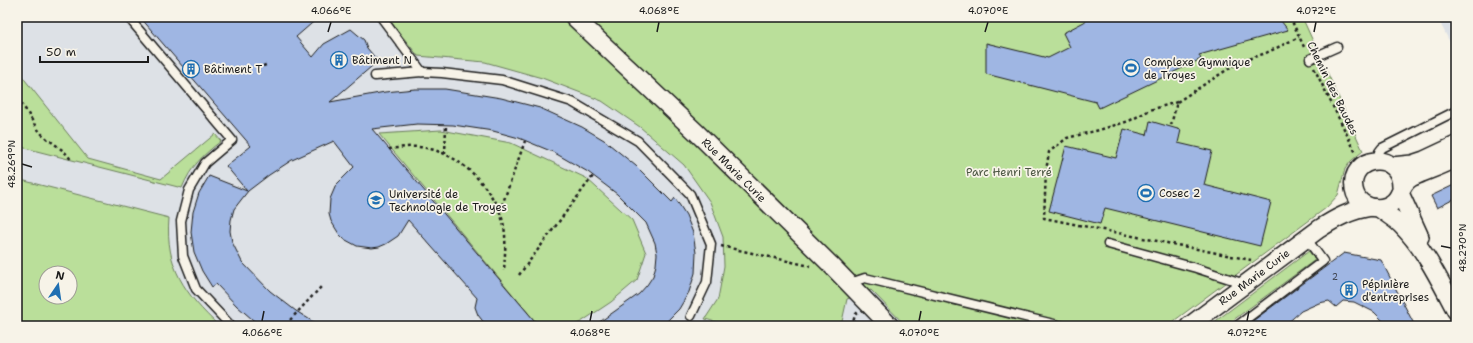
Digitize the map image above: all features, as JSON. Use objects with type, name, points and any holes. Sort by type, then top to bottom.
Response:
[{"type":"street","name":"Rue Marie Curie","points":[[574,17],[696,132],[890,326]]},
{"type":"street","points":[[1432,265],[1415,240],[1401,225],[1358,199],[1355,192],[1354,177],[1358,170],[1378,163],[1412,164],[1456,145]]},
{"type":"street","points":[[1375,208],[1392,204],[1400,190],[1411,178],[1456,159]]},
{"type":"street","points":[[1378,163],[1400,175],[1400,190],[1432,265],[1456,311]]},
{"type":"street","name":"Rue Marie Curie","points":[[1312,234],[1345,199],[1354,185]]},
{"type":"street","name":"Rue Marie Curie","points":[[1189,326],[1312,234],[1338,217],[1349,212],[1375,208]]},
{"type":"lane","points":[[128,17],[232,140],[205,163],[189,190],[181,221],[183,256],[196,289],[231,326]]},
{"type":"lane","points":[[381,17],[422,72]]},
{"type":"lane","points":[[1310,59],[1337,47]]},
{"type":"lane","points":[[375,76],[422,72],[502,80],[572,102],[638,141],[690,194],[711,244],[707,282],[691,316]]},
{"type":"lane","points":[[1378,163],[1379,152],[1382,148],[1456,111]]},
{"type":"lane","points":[[1236,326],[1323,261],[1312,234]]},
{"type":"lane","points":[[1108,244],[1196,268],[1246,284]]},
{"type":"lane","points":[[851,286],[856,281],[865,278],[1062,326]]},
{"type":"path","name":"Chemin des Baudes","points":[[1290,17],[1356,154],[1378,163]]},
{"type":"path","points":[[1251,260],[1044,218],[1046,171],[1049,152],[1067,138],[1129,121],[1150,110],[1177,102],[1239,62],[1266,53],[1299,37]]},
{"type":"path","points":[[17,99],[42,135],[68,154],[71,160]]},
{"type":"path","points":[[1171,125],[1177,102]]},
{"type":"path","points":[[445,154],[446,125]]},
{"type":"path","points":[[500,211],[525,141]]},
{"type":"path","points":[[388,149],[420,147],[445,154],[470,170],[489,192],[500,211],[505,233],[504,271]]},
{"type":"path","points":[[520,274],[593,176]]},
{"type":"path","points":[[711,244],[812,266]]},
{"type":"path","points":[[290,320],[320,287]]},
{"type":"shaded area","points":[[17,17],[602,17],[923,326],[17,326]]},
{"type":"shaded area","points":[[1437,17],[1456,17],[1456,54]]},
{"type":"green space","name":"Parc Henri Terré","points":[[387,17],[1302,17],[1363,151],[1351,161],[1345,169],[1338,195],[1326,208],[1167,326],[906,326],[871,290],[847,299],[841,326],[730,326],[705,319],[718,299],[724,266],[723,237],[710,202],[684,165],[640,127],[602,101],[542,78],[485,62],[418,56]]},
{"type":"green space","points":[[17,70],[88,159],[161,179],[215,134],[221,141],[198,162],[189,173],[182,188],[17,146]]},
{"type":"green space","points":[[441,130],[511,143],[586,178],[632,220],[646,253],[637,280],[611,302],[581,322],[572,326],[539,326],[379,134]]},
{"type":"green space","points":[[17,179],[169,218],[170,251],[180,278],[196,303],[219,326],[17,326]]},
{"type":"green space","points":[[1309,251],[1315,260],[1225,326],[1209,326]]},
{"type":"building","name":"Université de Technologie de Troyes","points":[[140,17],[319,17],[296,37],[313,57],[324,44],[351,29],[364,40],[367,48],[378,61],[330,102],[385,92],[415,89],[445,89],[501,98],[540,108],[582,127],[604,140],[636,166],[672,202],[675,198],[686,215],[693,233],[696,253],[695,273],[689,292],[679,309],[662,326],[594,326],[639,294],[653,276],[657,254],[655,243],[646,223],[617,194],[588,172],[553,152],[519,138],[493,131],[453,125],[417,124],[372,129],[539,326],[489,326],[485,324],[478,315],[475,307],[477,298],[408,220],[398,236],[379,247],[372,248],[357,246],[344,239],[331,221],[329,214],[330,199],[336,185],[354,167],[334,141],[292,160],[269,175],[248,191],[234,209],[230,231],[232,242],[242,262],[270,291],[296,311],[320,326],[260,326],[237,306],[216,284],[212,287],[202,271],[194,252],[191,232],[193,212],[199,193],[209,176],[247,191],[226,166],[251,146]]},
{"type":"building","name":"Complexe Gymnique de Troyes","points":[[1091,17],[1278,17],[1288,30],[1199,55],[1201,59],[1099,108],[1096,102],[986,74],[986,43],[1048,58],[1070,47],[1063,33]]},
{"type":"building","name":"Cosec 2","points":[[1150,121],[1181,130],[1178,143],[1212,151],[1204,185],[1271,202],[1260,246],[1105,208],[1100,224],[1049,211],[1066,146],[1116,158],[1124,129],[1147,135]]},
{"type":"building","points":[[1456,184],[1456,198],[1437,208],[1431,196]]},
{"type":"building","name":"Pépinière d'entreprises","points":[[1344,253],[1381,260],[1415,326],[1388,326],[1374,312],[1354,302],[1343,301],[1336,307],[1329,301],[1319,303],[1301,311],[1284,326],[1246,326]]},
{"type":"place","name":"Bâtiment N","points":[[339,60]]},
{"type":"place","name":"Complexe Gymnique de Troyes","points":[[1131,68]]},
{"type":"place","name":"Bâtiment T","points":[[191,69]]},
{"type":"place","name":"Cosec 2","points":[[1146,193]]},
{"type":"place","name":"Université de Technologie de Troyes","points":[[376,200]]},
{"type":"place","name":"Pépinière d'entreprises","points":[[1349,290]]}]
